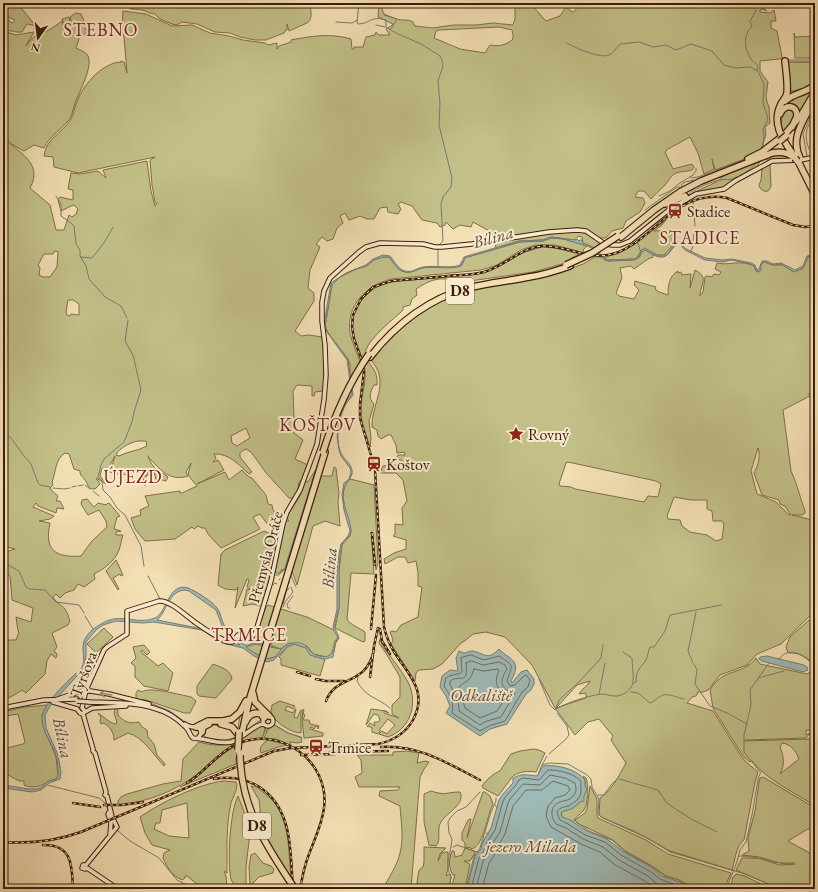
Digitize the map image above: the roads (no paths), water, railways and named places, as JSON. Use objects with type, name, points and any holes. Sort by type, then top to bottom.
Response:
[{"type":"highway","points":[[785,61],[788,90],[790,92],[801,93]]},
{"type":"highway","points":[[787,83],[786,94],[777,117],[779,131],[783,140],[799,161],[815,195]]},
{"type":"highway","points":[[780,107],[789,97],[810,89],[815,85]]},
{"type":"highway","name":"D8","points":[[787,134],[807,107],[815,92]]},
{"type":"highway","points":[[799,161],[796,137],[815,98]]},
{"type":"highway","name":"D8","points":[[248,700],[324,452],[336,419],[345,398],[359,373],[370,355],[384,337],[401,320],[422,305],[441,296],[468,286],[538,273],[568,265],[592,253],[620,236],[682,189],[742,165],[763,154],[787,134],[804,116],[815,98]]},
{"type":"highway","points":[[792,127],[797,118],[797,113],[793,107],[787,106],[781,112],[780,128],[815,191]]},
{"type":"highway","points":[[763,154],[782,152],[789,154],[799,161]]},
{"type":"highway","name":"D8","points":[[620,236],[656,205],[682,189],[763,154]]},
{"type":"highway","points":[[654,210],[689,197]]},
{"type":"highway","name":"D8","points":[[272,624],[248,700],[241,732],[239,751],[241,788],[249,815],[266,848],[294,889]]},
{"type":"highway","points":[[254,684],[253,698],[266,718]]},
{"type":"highway","points":[[194,727],[208,721],[225,721],[234,718],[242,710],[248,700]]},
{"type":"highway","points":[[202,733],[202,728],[205,725],[213,724],[230,726],[241,732],[247,719],[253,714],[260,713],[266,718]]},
{"type":"main road","name":"Přemysla Oráče","points":[[126,636],[127,612],[129,609],[159,601],[167,602],[196,623],[230,642],[238,635],[250,638],[255,634],[271,581],[282,524],[300,490],[318,442],[325,396],[326,361],[322,324],[322,302],[324,291],[328,280],[359,252],[373,244],[385,242],[421,244],[439,247],[472,244],[549,232],[577,230],[587,232],[604,244],[620,245],[630,241],[659,216],[689,197],[700,193],[724,189],[735,181],[772,161],[815,157]]},
{"type":"main road","name":"Tyršova","points":[[107,839],[116,829],[115,823],[109,812],[107,794],[82,711],[86,690],[106,649],[126,636]]},
{"type":"main road","points":[[3,709],[23,704],[46,701],[54,701],[77,700],[123,701],[154,707],[173,717],[185,727],[193,738],[216,743],[229,742],[239,738],[257,725],[264,724],[269,726],[273,724],[273,718],[266,718],[241,736],[220,742],[203,737],[200,729],[189,727],[167,711],[154,707],[115,696],[86,690],[54,701]]},
{"type":"main road","points":[[54,701],[82,711],[110,706],[154,707]]},
{"type":"main road","points":[[264,724],[266,718]]},
{"type":"main road","points":[[190,734],[190,730],[194,727]]},
{"type":"main road","points":[[198,738],[202,733]]},
{"type":"main road","points":[[109,812],[111,825],[110,834],[86,866],[118,889]]},
{"type":"water","points":[[551,237],[577,239],[579,241],[582,240],[583,243],[595,248],[605,259],[608,260],[635,259],[644,248],[656,255],[662,256],[668,253],[676,242],[679,242],[686,249],[705,258],[722,260],[732,259],[751,263],[755,265],[757,270],[759,269],[762,261],[767,261],[773,264],[781,263],[795,270],[803,266],[807,256],[815,254],[808,257],[804,267],[795,272],[781,264],[773,265],[764,262],[761,264],[761,270],[757,272],[754,266],[750,264],[732,260],[722,262],[705,260],[685,250],[679,243],[666,256],[663,257],[655,256],[645,250],[635,260],[608,261],[604,260],[594,249],[587,246],[564,239],[551,238],[543,241],[519,242],[468,257],[465,258],[461,266],[457,267],[427,268],[411,272],[405,272],[398,269],[389,257],[374,260],[366,266],[356,269],[383,255],[390,256],[401,269],[408,271],[427,267],[456,266],[460,265],[464,257],[467,256],[519,241],[543,240]]},
{"type":"water","points":[[340,277],[332,285],[325,326],[328,333],[348,359],[353,395],[343,409],[338,428],[341,411],[345,402],[352,394],[347,360],[325,329],[324,324],[331,283]]},
{"type":"water","points":[[338,443],[342,455],[350,466],[352,473],[351,476],[343,491],[344,504],[351,533],[343,543],[340,553],[339,607],[335,625],[339,636],[339,639],[336,642],[338,637],[333,627],[337,609],[337,571],[339,554],[341,544],[348,536],[350,531],[344,510],[342,495],[344,483],[349,479],[351,472],[350,468],[341,456]]},
{"type":"water","points":[[181,587],[188,588],[200,594],[212,603],[218,610],[224,625],[241,643],[245,645],[261,643],[281,649],[290,644],[301,643],[315,655],[324,657],[329,656],[332,653],[336,642],[333,657],[325,659],[310,655],[306,648],[294,644],[287,647],[274,660],[267,662],[254,656],[243,648],[222,643],[202,630],[154,622],[143,623],[116,621],[103,625],[96,630],[86,642],[84,668],[50,706],[45,715],[46,728],[58,755],[61,772],[60,779],[49,783],[41,790],[32,792],[3,788],[3,785],[37,789],[42,787],[48,781],[56,779],[58,776],[57,757],[42,724],[43,714],[53,696],[82,667],[84,660],[83,644],[87,635],[98,626],[113,619],[149,620],[155,618],[159,615],[168,599],[176,589]],"holes":[[[179,591],[189,591],[216,610],[223,628],[240,645],[224,642],[203,629],[157,620],[171,598]],[[255,644],[281,650],[275,657],[268,659],[254,653],[246,647]]]},
{"type":"water","name":"Odkaliště","points":[[499,649],[514,662],[516,669],[511,681],[512,683],[521,672],[527,670],[534,679],[534,684],[507,724],[490,729],[480,736],[446,713],[450,706],[440,687],[442,676],[450,670],[458,671],[456,658],[459,651],[463,653],[472,651],[488,656],[495,653]]},
{"type":"water","points":[[767,656],[804,665],[808,670],[803,672],[759,659],[760,657]]},
{"type":"water","name":"jezero Milada","points":[[543,766],[554,766],[572,770],[585,780],[585,786],[587,789],[584,796],[584,801],[571,809],[562,812],[562,817],[570,820],[587,831],[607,839],[624,852],[653,868],[662,876],[680,882],[692,889],[467,889],[475,856],[481,849],[482,843],[491,828],[499,800],[513,783],[513,778],[522,775],[537,776]]},
{"type":"waterway","points":[[359,3],[358,24],[374,19],[386,20],[386,27],[421,44],[440,56],[442,60],[443,66],[438,81],[440,104],[439,125],[452,178],[451,187],[443,197],[441,204],[443,241],[439,245]]},
{"type":"waterway","points":[[750,3],[756,11],[750,21],[752,26],[747,34],[746,46],[751,59],[758,66],[757,69],[764,84],[763,103],[768,119],[763,129],[763,147]]},
{"type":"waterway","points":[[384,15],[397,19],[391,29]]},
{"type":"waterway","points":[[336,22],[352,23],[357,20]]},
{"type":"waterway","points":[[376,25],[385,27]]},
{"type":"waterway","points":[[567,43],[576,48],[600,56],[609,55],[620,44],[639,42],[653,47],[666,45],[676,50],[691,44],[712,51],[724,65],[736,68],[750,67],[757,71]]},
{"type":"waterway","points":[[787,60],[815,60]]},
{"type":"waterway","points":[[789,62],[815,62]]},
{"type":"waterway","points":[[812,84],[815,81]]},
{"type":"waterway","points":[[790,91],[804,88]]},
{"type":"waterway","points":[[807,156],[803,134],[815,106]]},
{"type":"waterway","points":[[809,149],[806,135],[815,113]]},
{"type":"waterway","points":[[781,117],[783,133]]},
{"type":"waterway","points":[[787,139],[794,150]]},
{"type":"waterway","points":[[691,178],[698,177],[745,159]]},
{"type":"waterway","points":[[692,194],[694,191],[708,183],[732,179],[739,176],[750,169],[758,161]]},
{"type":"waterway","points":[[659,196],[670,191],[693,175],[696,168]]},
{"type":"waterway","points":[[682,187],[681,185],[685,182],[694,180]]},
{"type":"waterway","points":[[688,195],[696,187],[707,182]]},
{"type":"waterway","points":[[645,210],[677,187],[680,187],[681,190]]},
{"type":"waterway","points":[[686,193],[692,189]]},
{"type":"waterway","points":[[56,196],[61,204],[61,216],[74,226],[76,244],[80,250],[80,256],[86,266],[89,279],[105,297],[121,306],[127,318]]},
{"type":"waterway","points":[[693,197],[695,226]]},
{"type":"waterway","points":[[651,221],[677,202]]},
{"type":"waterway","points":[[81,257],[92,258],[104,243],[113,227]]},
{"type":"waterway","points":[[693,241],[694,234]]},
{"type":"waterway","points":[[637,240],[641,253]]},
{"type":"waterway","name":"Bílina","points":[[691,251],[693,246]]},
{"type":"waterway","points":[[438,248],[438,267]]},
{"type":"waterway","points":[[128,320],[125,341],[133,355],[141,390],[132,422],[124,442],[104,459],[98,477],[102,481],[103,490],[110,497],[117,508],[125,515],[141,546],[144,566]]},
{"type":"waterway","points":[[372,361],[385,344]]},
{"type":"waterway","points":[[808,394],[815,393]]},
{"type":"waterway","points":[[3,432],[11,438],[31,464],[38,483],[40,485],[50,487]]},
{"type":"waterway","points":[[327,451],[331,437]]},
{"type":"waterway","points":[[275,575],[279,575],[285,568],[321,453]]},
{"type":"waterway","points":[[78,486],[83,485]]},
{"type":"waterway","points":[[85,485],[90,489]]},
{"type":"waterway","points":[[72,487],[76,486]]},
{"type":"waterway","points":[[53,488],[70,488]]},
{"type":"waterway","points":[[93,491],[99,496]]},
{"type":"waterway","points":[[3,564],[19,571],[26,587],[29,589],[45,590],[56,602],[79,605],[84,613]]},
{"type":"waterway","points":[[292,569],[291,576],[296,587]]},
{"type":"waterway","points":[[148,576],[160,599]]},
{"type":"waterway","points":[[273,585],[275,583],[277,584]]},
{"type":"waterway","points":[[283,607],[293,592],[291,587]]},
{"type":"waterway","points":[[283,604],[286,592],[289,588]]},
{"type":"waterway","points":[[290,608],[288,608],[287,604],[293,596]]},
{"type":"waterway","points":[[634,683],[636,682],[639,670],[646,660],[650,647],[654,647],[665,631],[670,615],[721,605]]},
{"type":"waterway","points":[[693,663],[688,651],[696,612]]},
{"type":"waterway","points":[[85,616],[93,629]]},
{"type":"waterway","points":[[556,708],[559,700],[581,680],[601,658],[603,645]]},
{"type":"waterway","points":[[539,679],[550,705],[555,710],[571,702],[591,696],[602,694],[617,696],[626,692],[633,683],[632,658],[623,652]]},
{"type":"waterway","points":[[779,659],[783,655],[793,652],[803,656],[815,667]]},
{"type":"waterway","points":[[599,694],[605,663]]},
{"type":"waterway","points":[[761,773],[744,752],[744,735],[751,705],[750,690],[769,663]]},
{"type":"waterway","points":[[694,664],[697,670],[695,684],[710,706],[747,724]]},
{"type":"waterway","points":[[758,678],[784,671]]},
{"type":"waterway","points":[[357,674],[357,681],[360,687],[390,708]]},
{"type":"waterway","points":[[631,692],[638,693],[650,703],[663,695],[684,699]]},
{"type":"waterway","points":[[150,703],[170,711],[185,722]]},
{"type":"waterway","points":[[549,754],[569,735],[567,726],[557,713]]},
{"type":"waterway","points":[[236,719],[240,716],[238,729]]},
{"type":"waterway","points":[[245,731],[262,719]]},
{"type":"waterway","points":[[207,725],[227,726],[234,730],[236,737],[228,740],[206,738],[203,735],[203,728],[207,725]]},
{"type":"waterway","points":[[266,733],[269,728],[275,725],[288,733],[302,738]]},
{"type":"waterway","points":[[263,726],[265,728],[263,736]]},
{"type":"waterway","points":[[245,737],[252,731]]},
{"type":"waterway","points":[[188,734],[190,738]]},
{"type":"waterway","points":[[203,741],[214,744],[224,744]]},
{"type":"waterway","points":[[538,775],[547,756]]},
{"type":"waterway","points":[[542,765],[549,763],[568,764],[587,775],[591,779],[592,787],[599,799],[598,814],[603,818],[649,839],[670,852],[745,874],[779,889]]},
{"type":"waterway","points":[[726,889],[737,862],[740,850],[746,842],[760,774]]},
{"type":"waterway","points":[[598,795],[604,795],[617,779]]},
{"type":"waterway","points":[[619,779],[658,790],[666,802],[674,808],[693,820],[717,832]]},
{"type":"waterway","points":[[47,785],[99,798],[106,804],[109,812]]},
{"type":"waterway","points":[[449,889],[451,877],[448,869],[448,861],[452,839],[449,833],[448,822],[457,811],[466,807],[480,792]]},
{"type":"waterway","points":[[466,889],[474,856],[480,848],[496,798]]},
{"type":"waterway","points":[[575,821],[589,831],[612,840],[627,853],[651,866],[665,876],[679,880],[696,889]]},
{"type":"waterway","points":[[113,822],[113,826],[115,828]]},
{"type":"waterway","points":[[117,830],[130,841],[159,858],[177,880],[195,889]]},
{"type":"waterway","points":[[453,847],[457,845],[477,852]]},
{"type":"waterway","points":[[739,856],[795,864]]},
{"type":"railway","points":[[3,842],[23,843],[43,841],[62,838],[81,832],[274,751],[291,748],[378,744],[398,736],[410,725],[419,700],[414,683],[392,647],[384,627],[375,469],[360,418],[364,371],[354,339],[352,327],[353,315],[361,299],[373,287],[391,281],[484,272],[499,266],[534,247],[552,246],[597,256],[616,253],[643,237],[681,207],[695,200],[710,197],[727,198],[793,225],[805,227],[815,226]]},
{"type":"railway","points":[[372,533],[375,565]]},
{"type":"railway","points":[[371,629],[376,575]]},
{"type":"railway","points":[[370,677],[378,628]]},
{"type":"railway","points":[[380,629],[382,641],[390,654]]},
{"type":"railway","points":[[326,701],[337,687],[365,670],[370,662],[374,650]]},
{"type":"railway","points":[[297,672],[310,676]]},
{"type":"railway","points":[[316,679],[325,681],[344,681]]},
{"type":"railway","points":[[187,783],[200,774],[223,752],[237,744],[253,739],[270,739],[299,751],[310,762],[319,776],[324,791],[323,814],[305,865],[300,889]]},
{"type":"railway","points":[[381,747],[395,747],[421,752],[433,756],[480,780]]},
{"type":"railway","points":[[330,752],[388,751]]},
{"type":"railway","points":[[301,755],[335,754]]},
{"type":"railway","points":[[214,779],[236,778],[253,783],[270,795],[278,806],[288,832],[293,889]]},
{"type":"railway","points":[[104,805],[122,805],[143,802]]},
{"type":"railway","points":[[73,803],[100,807]]},
{"type":"railway","points":[[43,845],[60,848],[69,858],[73,889]]},
{"type":"place","name":"Stadice","points":[[675,211]]},
{"type":"place","name":"Rovný","points":[[516,434]]},
{"type":"place","name":"Koštov","points":[[374,464]]},
{"type":"place","name":"Trmice","points":[[316,747]]},
{"type":"district","name":"STEBNO","points":[[101,30]]},
{"type":"district","name":"STADICE","points":[[700,238]]},
{"type":"district","name":"KOŠTOV","points":[[318,425]]},
{"type":"district","name":"ÚJEZD","points":[[133,477]]},
{"type":"district","name":"TRMICE","points":[[249,635]]}]
